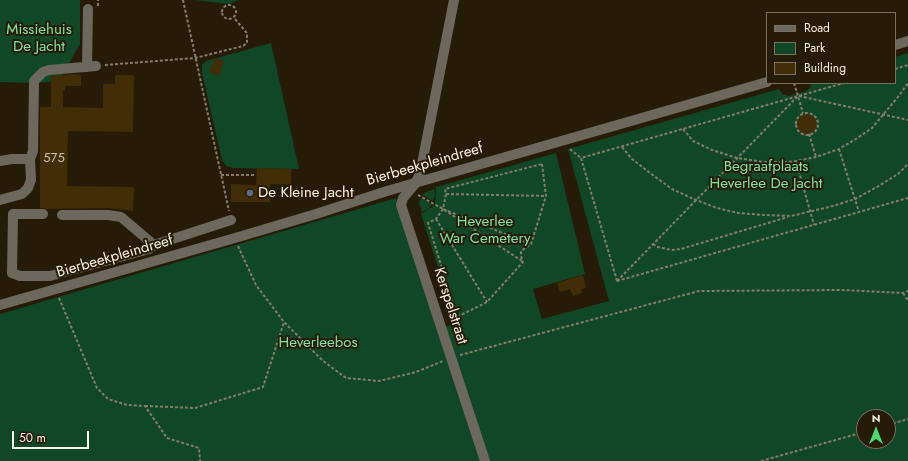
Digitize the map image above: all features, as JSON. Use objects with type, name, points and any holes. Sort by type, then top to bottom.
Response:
[{"type":"street","name":"Kerspelstraat","points":[[454,0],[420,174],[403,198],[401,205],[485,461]]},
{"type":"street","points":[[0,200],[22,194],[28,188],[31,180],[32,173],[30,159],[33,151],[34,81],[43,72],[49,70],[92,66],[88,9]]},
{"type":"street","points":[[896,45],[908,41]]},
{"type":"street","name":"Bierbeekpleindreef","points":[[0,305],[412,187],[766,82]]},
{"type":"street","points":[[0,161],[30,159]]},
{"type":"street","points":[[43,214],[12,214],[12,273],[20,276],[50,276],[149,249],[154,245],[231,220]]},
{"type":"street","points":[[62,215],[108,215],[122,217],[154,245]]},
{"type":"path","points":[[182,0],[231,220]]},
{"type":"path","points":[[226,6],[234,8],[236,14],[234,18],[229,20],[223,16],[222,12],[226,6]]},
{"type":"path","points":[[92,66],[195,58],[243,46],[247,43],[247,33],[234,18]]},
{"type":"path","points":[[896,69],[908,65]]},
{"type":"path","points":[[683,129],[694,141],[712,150],[737,158],[763,162],[796,161],[839,149],[872,128],[884,115],[908,83]]},
{"type":"path","points":[[794,84],[803,113]]},
{"type":"path","points":[[581,158],[840,84]]},
{"type":"path","points":[[798,96],[908,120]]},
{"type":"path","points":[[617,281],[798,96]]},
{"type":"path","points":[[803,113],[810,114],[817,121],[817,128],[812,133],[802,133],[796,128],[798,118],[803,113]]},
{"type":"path","points":[[809,134],[816,156]]},
{"type":"path","points":[[562,142],[581,158],[617,281]]},
{"type":"path","points":[[622,147],[632,159],[672,189],[696,200],[718,208],[738,212],[791,216]]},
{"type":"path","points":[[839,149],[860,212]]},
{"type":"path","points":[[796,161],[814,225]]},
{"type":"path","points":[[542,164],[546,196],[531,244],[521,251],[523,262],[487,302],[457,317],[428,223],[436,219],[443,209],[446,194],[445,189],[542,164]]},
{"type":"path","points":[[653,244],[657,247],[680,249],[791,216],[833,206],[855,198],[877,187],[898,174],[908,164]]},
{"type":"path","points":[[221,175],[255,176]]},
{"type":"path","points":[[412,187],[523,262]]},
{"type":"path","points":[[446,194],[546,196]]},
{"type":"path","points":[[617,281],[908,198]]},
{"type":"path","points":[[443,209],[531,244]]},
{"type":"path","points":[[436,219],[487,302]]},
{"type":"path","points":[[235,238],[256,285],[284,322],[323,361],[346,378],[379,381],[416,372],[452,357],[699,291],[842,290],[903,293],[908,291]]},
{"type":"path","points":[[55,289],[97,388],[108,399],[127,404],[195,408],[263,388],[284,322]]},
{"type":"path","points":[[903,293],[908,301]]},
{"type":"path","points":[[145,406],[168,438],[199,448],[200,461]]},
{"type":"path","points":[[896,423],[908,420]]},
{"type":"path","points":[[761,461],[856,434]]},
{"type":"green space","name":"Missiehuis De Jacht","points":[[0,0],[80,0],[80,44],[59,81],[33,83],[0,82]]},
{"type":"green space","points":[[195,0],[239,0],[229,4]]},
{"type":"green space","points":[[271,43],[299,169],[233,168],[226,166],[222,160],[202,73],[202,65],[206,61]]},
{"type":"green space","name":"Heverleebos","points":[[908,53],[908,461],[0,461],[0,314],[396,198],[437,329],[456,324],[421,214],[435,205],[436,187],[556,153],[585,274],[533,289],[542,319],[609,301],[568,149],[779,89],[782,94],[789,96],[806,91],[810,88],[811,84],[896,84],[896,57]]},
{"type":"green space","points":[[434,189],[435,195],[433,201],[422,195],[426,192]]},
{"type":"green space","points":[[421,198],[432,204],[428,209],[422,212],[419,203]]},
{"type":"building","points":[[215,58],[224,61],[219,76],[209,72]]},
{"type":"building","name":"Missiehuis De Jacht","points":[[73,74],[81,75],[81,86],[65,86],[65,91],[63,90],[63,107],[103,108],[103,84],[115,84],[115,75],[134,75],[133,132],[68,131],[67,186],[134,187],[133,211],[108,208],[40,208],[40,107],[51,107],[51,76]]},
{"type":"building","points":[[807,114],[814,117],[817,124],[814,131],[807,134],[800,131],[797,124],[800,117]]},
{"type":"building","name":"De Kleine Jacht","points":[[257,168],[291,169],[291,185],[270,184],[270,202],[231,202],[231,184],[256,185]]},
{"type":"building","points":[[583,275],[586,288],[581,289],[582,293],[573,296],[570,289],[560,292],[557,283]]},
{"type":"place","name":"De Kleine Jacht","points":[[250,193]]},
{"type":"park label","name":"Begraafplaats Heverlee De Jacht","points":[[766,176]]},
{"type":"park label","name":"Heverlee War Cemetery","points":[[485,230]]}]
